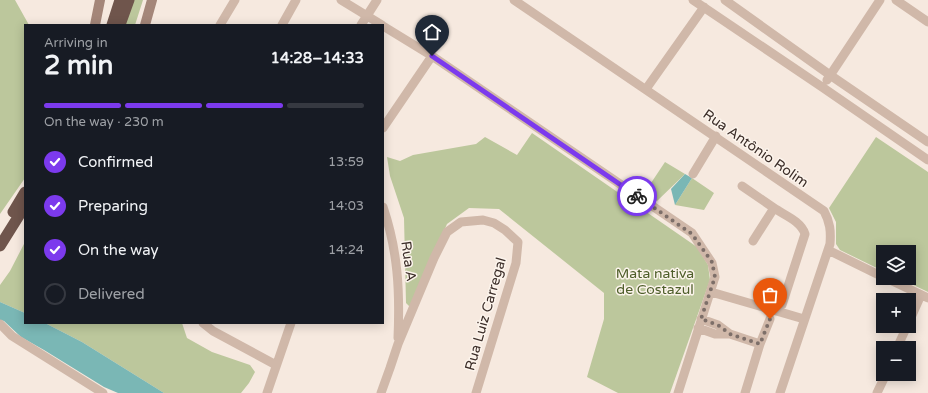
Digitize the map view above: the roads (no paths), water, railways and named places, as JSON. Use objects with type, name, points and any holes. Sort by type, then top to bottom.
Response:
[{"type":"highway","points":[[112,24],[120,0]]},
{"type":"highway","points":[[120,24],[129,0]]},
{"type":"highway","points":[[0,232],[24,194]]},
{"type":"highway","points":[[0,246],[24,208]]},
{"type":"main road","points":[[95,24],[100,0]]},
{"type":"main road","points":[[145,24],[152,0]]},
{"type":"street","points":[[221,24],[235,0]]},
{"type":"street","points":[[283,24],[296,0]]},
{"type":"street","points":[[341,0],[380,24]]},
{"type":"street","points":[[362,24],[377,0]]},
{"type":"street","name":"Rua Antônio Rolim","points":[[514,0],[716,136],[824,211],[831,230],[830,244],[780,393]]},
{"type":"street","points":[[693,0],[928,160]]},
{"type":"street","points":[[725,0],[830,75],[928,142]]},
{"type":"street","points":[[822,87],[880,0]]},
{"type":"street","points":[[896,0],[928,22]]},
{"type":"street","points":[[646,89],[704,7]]},
{"type":"street","points":[[384,26],[432,56],[692,234],[712,262],[715,277],[678,393]]},
{"type":"street","points":[[384,127],[432,56]]},
{"type":"street","points":[[693,174],[716,136]]},
{"type":"street","points":[[742,186],[803,228],[805,234],[782,306]]},
{"type":"street","points":[[753,241],[774,208]]},
{"type":"street","name":"Rua A","points":[[384,210],[396,256],[400,304],[398,344]]},
{"type":"street","name":"Rua Luiz Carregal","points":[[398,344],[446,232],[461,222],[483,220],[494,223],[505,230],[518,242],[516,263],[476,393]]},
{"type":"street","points":[[828,250],[876,273]]},
{"type":"street","points":[[901,285],[925,296],[916,311]]},
{"type":"street","points":[[711,292],[804,319]]},
{"type":"street","points":[[745,393],[760,344],[770,319]]},
{"type":"street","points":[[700,323],[715,334],[730,334],[760,344]]},
{"type":"street","points":[[0,324],[12,336],[103,393]]},
{"type":"street","points":[[204,324],[213,331],[276,365]]},
{"type":"street","points":[[267,393],[291,324]]},
{"type":"street","points":[[381,393],[398,344]]},
{"type":"street","points":[[877,393],[883,381]]},
{"type":"water","points":[[685,174],[692,178],[675,205],[671,189]]},
{"type":"water","points":[[0,302],[24,313],[24,324],[47,324],[82,342],[164,393],[118,393],[104,387],[21,337],[4,321],[0,320]]},
{"type":"park label","name":"Mata nativa de Costazul","points":[[655,282]]}]
